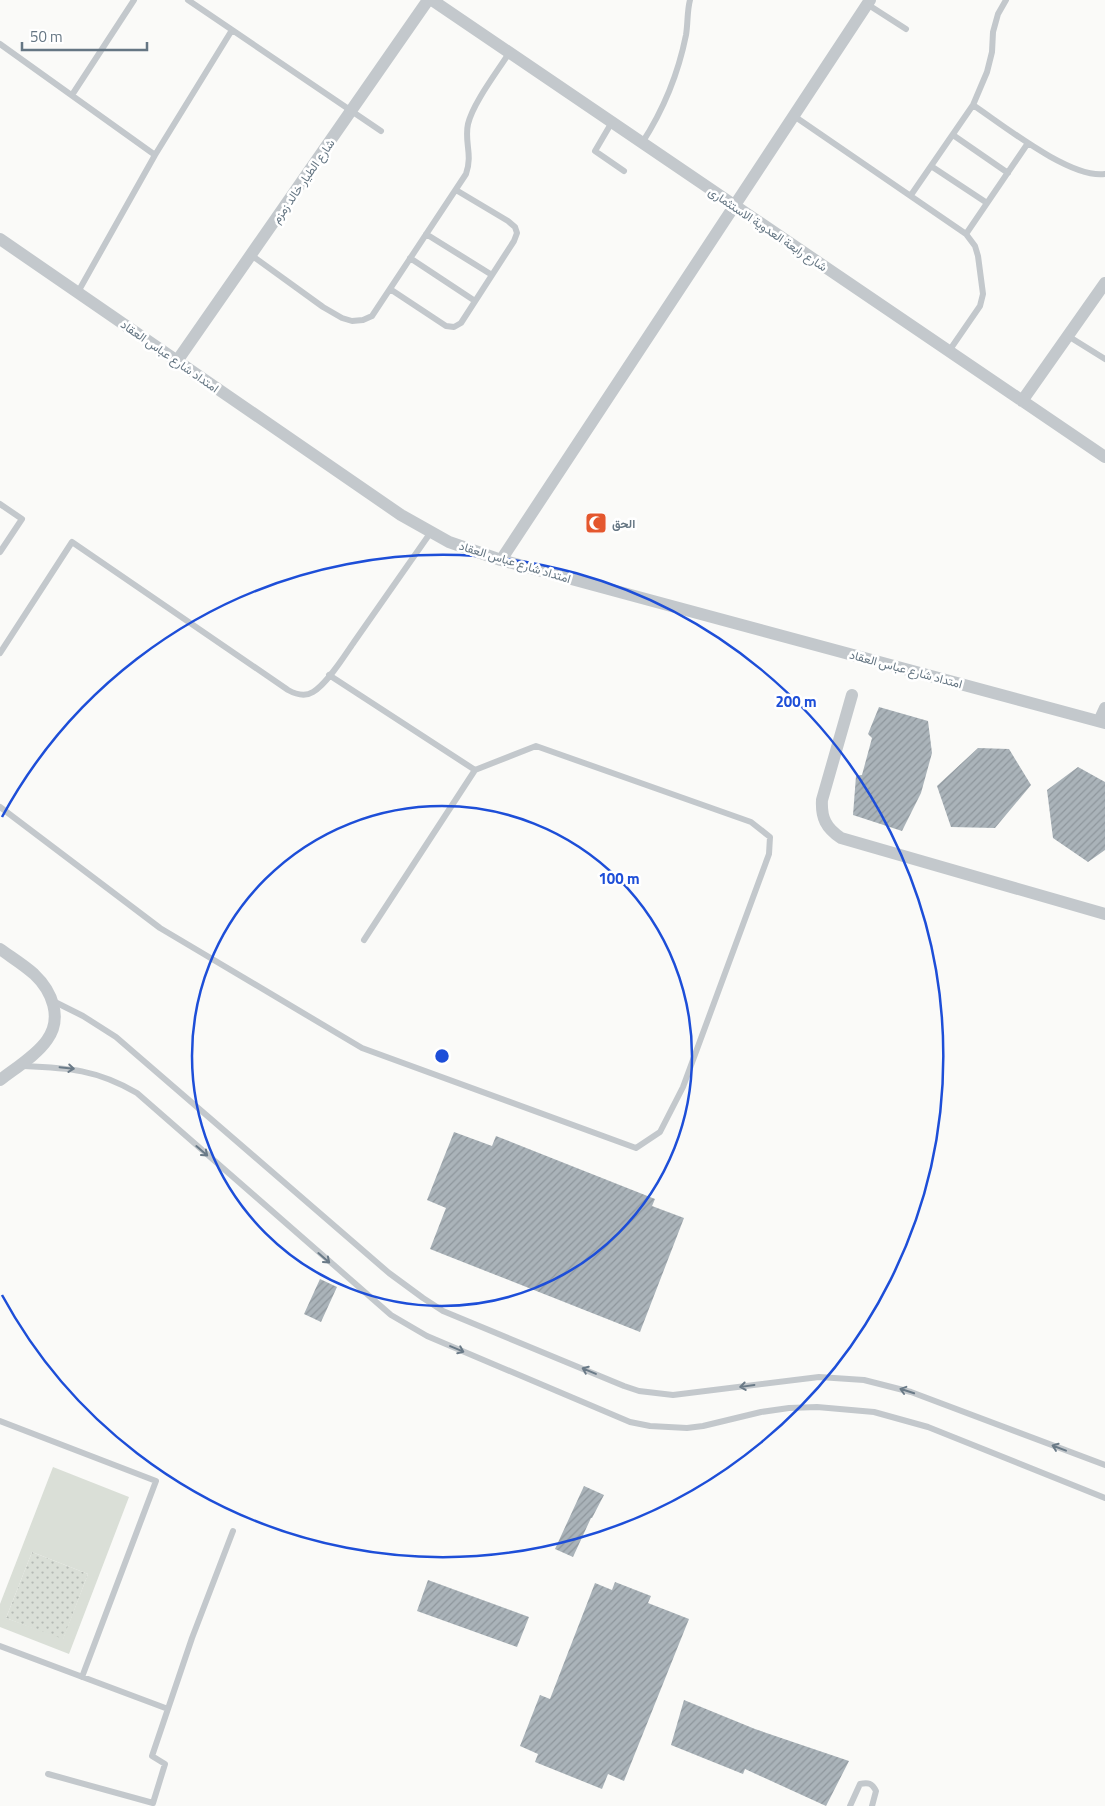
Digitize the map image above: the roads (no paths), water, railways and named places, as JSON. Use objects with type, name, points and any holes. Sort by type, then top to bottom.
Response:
[{"type":"street","name":"شارع رابعة العدوية الاستثمارى","points":[[430,0],[1105,457]]},
{"type":"street","name":"شارع الطيار خالد زمزم","points":[[177,361],[430,0]]},
{"type":"street","points":[[501,560],[868,2]]},
{"type":"street","name":"امتداد شارع عباس العقاد","points":[[0,239],[402,515],[431,532],[475,552],[1102,722]]},
{"type":"street","points":[[1022,401],[1105,283]]},
{"type":"street","points":[[852,694],[822,800],[821,811],[824,822],[831,832],[841,838],[1105,914]]},
{"type":"street","points":[[1102,722],[1105,708]]},
{"type":"street","points":[[0,949],[35,975],[52,1001],[56,1012],[54,1027],[47,1041],[0,1080]]},
{"type":"lane","points":[[72,95],[134,0]]},
{"type":"lane","points":[[188,0],[381,131]]},
{"type":"lane","points":[[642,143],[669,94],[680,64],[689,0]]},
{"type":"lane","points":[[911,195],[974,105],[988,72],[993,32],[998,14],[1006,0]]},
{"type":"lane","points":[[868,2],[906,29]]},
{"type":"lane","points":[[78,292],[155,155],[232,30]]},
{"type":"lane","points":[[0,44],[155,155]]},
{"type":"lane","points":[[251,255],[323,307],[342,318],[352,321],[363,320],[372,316],[466,174],[470,164],[467,134],[471,116],[509,53]]},
{"type":"lane","points":[[974,105],[1028,143],[1073,169],[1086,174],[1105,174]]},
{"type":"lane","points":[[794,116],[966,234],[975,246],[983,286],[982,300],[949,351]]},
{"type":"lane","points":[[612,122],[595,151],[624,171]]},
{"type":"lane","points":[[953,135],[1008,173]]},
{"type":"lane","points":[[966,234],[1028,143]]},
{"type":"lane","points":[[931,166],[987,203]]},
{"type":"lane","points":[[390,289],[450,327],[461,323],[517,237],[517,230],[508,221],[456,190]]},
{"type":"lane","points":[[426,234],[492,275]]},
{"type":"lane","points":[[410,258],[475,301]]},
{"type":"lane","points":[[1068,336],[1105,359]]},
{"type":"lane","points":[[0,504],[22,519],[0,552]]},
{"type":"lane","points":[[0,653],[72,542],[288,690],[304,695],[318,689],[329,675],[431,532]]},
{"type":"lane","points":[[329,675],[475,770]]},
{"type":"lane","points":[[0,807],[160,928],[362,1048],[636,1148],[660,1132],[683,1087],[769,854],[770,837],[751,822],[536,746],[475,770],[364,940]]},
{"type":"lane","points":[[52,1001],[91,1021],[116,1038],[389,1272],[423,1298],[443,1310],[640,1391],[673,1395],[819,1377],[864,1380],[911,1392],[1105,1465]]},
{"type":"lane","points":[[18,1065],[79,1070],[109,1078],[130,1089],[391,1315],[427,1336],[611,1415],[650,1426],[671,1428],[703,1426],[761,1412],[789,1408],[817,1407],[874,1412],[928,1428],[1105,1498]]},
{"type":"lane","points":[[0,1421],[156,1481],[82,1677]]},
{"type":"lane","points":[[48,1774],[153,1802],[165,1764],[152,1756],[192,1638],[233,1531]]},
{"type":"lane","points":[[0,1646],[168,1710]]},
{"type":"lane","points":[[850,1806],[860,1784],[866,1782],[873,1785],[876,1791],[872,1806]]},
{"type":"place","name":"الحق","points":[[596,523]]}]
